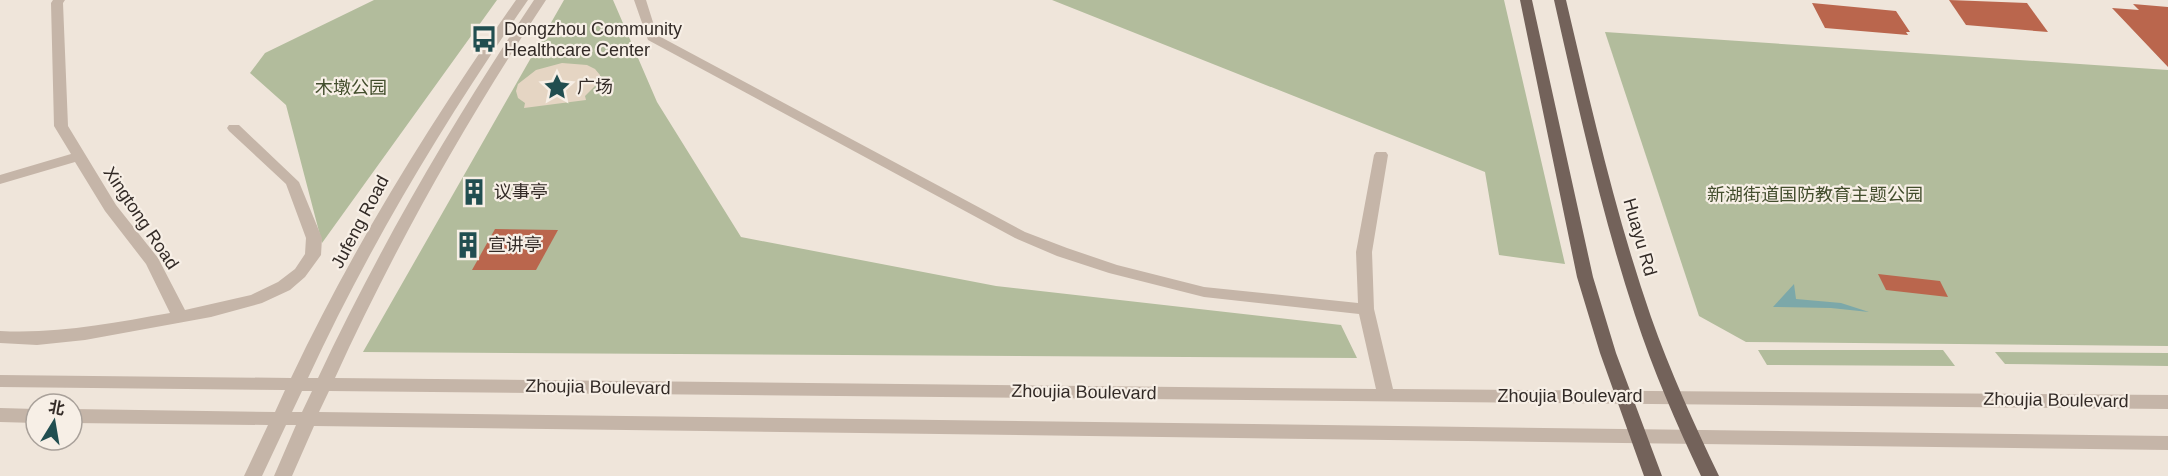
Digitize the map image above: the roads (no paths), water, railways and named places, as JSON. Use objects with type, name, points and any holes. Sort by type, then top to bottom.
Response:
[{"type":"main road","points":[[1526,0],[1585,278],[1622,396],[1653,476]]},
{"type":"main road","name":"Huayu Rd","points":[[1560,0],[1614,219],[1643,316],[1691,437],[1710,476]]},
{"type":"street","name":"Xingtong Road","points":[[59,0],[57,3],[62,126],[110,208],[153,262],[180,317]]},
{"type":"street","name":"Jufeng Road","points":[[253,476],[296,384],[413,165],[474,69],[522,0]]},
{"type":"street","points":[[284,476],[338,351],[435,164],[493,69],[540,0]]},
{"type":"street","points":[[640,0],[652,37],[1020,235],[1114,269],[1204,292],[1366,309]]},
{"type":"street","points":[[0,337],[38,339],[85,334],[180,317],[244,302],[284,286],[300,273],[313,255],[314,238],[292,182],[234,128]]},
{"type":"street","points":[[1381,155],[1364,252],[1366,309],[1386,396]]},
{"type":"street","points":[[0,180],[79,156]]},
{"type":"street","name":"Zhoujia Boulevard","points":[[0,381],[2168,402]]},
{"type":"street","points":[[0,416],[24,416]]},
{"type":"street","name":"Zhoujia Boulevard","points":[[84,416],[1599,434],[2168,444]]},
{"type":"water","points":[[1794,284],[1796,299],[1841,303],[1869,312],[1831,308],[1773,307]]},
{"type":"place","name":"Dongzhou Community Healthcare Center","points":[[484,39]]},
{"type":"place","name":"广场","points":[[557,87]]},
{"type":"place","name":"议事亭","points":[[474,192]]},
{"type":"place","name":"宣讲亭","points":[[468,245]]},
{"type":"park label","name":"木墩公园","points":[[351,88]]},
{"type":"park label","name":"新湖街道国防教育主题公园","points":[[1815,195]]}]
